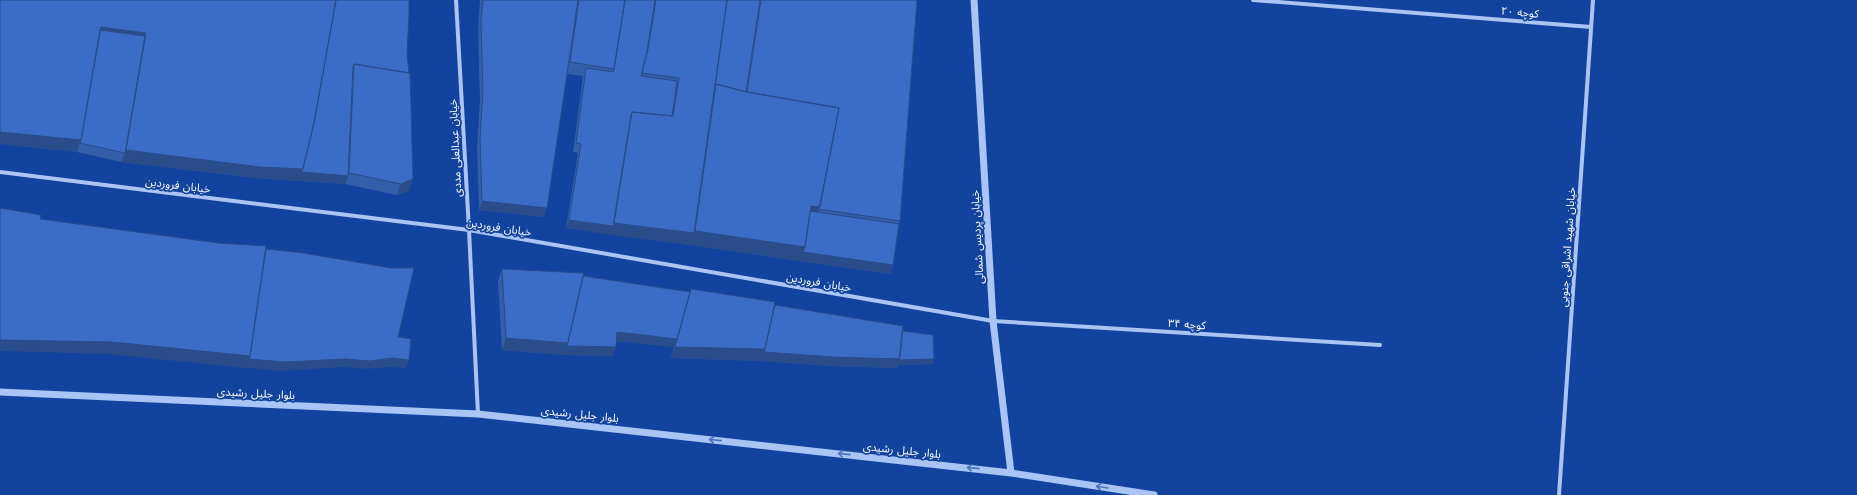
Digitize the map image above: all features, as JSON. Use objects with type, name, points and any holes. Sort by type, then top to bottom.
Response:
[{"type":"street","name":"خیابان عبدالعلی مددی","points":[[456,0],[478,414]]},
{"type":"street","name":"خیابان پردیس شمالی","points":[[974,0],[993,321],[1011,473]]},
{"type":"street","name":"کوچه ۲۰","points":[[1253,0],[1592,27]]},
{"type":"street","name":"خیابان شهید اشراقی جنوبی","points":[[1559,495],[1593,0]]},
{"type":"street","name":"خیابان فروردین","points":[[0,172],[469,230],[993,321]]},
{"type":"street","name":"کوچه ۳۴","points":[[993,321],[1380,345]]},
{"type":"street","name":"بلوار جلیل رشیدی","points":[[0,392],[478,414],[1011,473],[1154,495]]},
{"type":"building","points":[[0,0],[336,0],[314,123],[303,169],[260,167],[126,150],[146,33],[101,27],[81,140],[0,132]]},
{"type":"building","points":[[336,0],[409,0],[407,54],[409,73],[354,64],[348,176],[302,172],[314,123]]},
{"type":"building","points":[[483,0],[578,0],[547,208],[482,201],[480,138],[483,91],[481,21]]},
{"type":"building","points":[[579,0],[625,0],[614,69],[570,62]]},
{"type":"building","points":[[625,0],[655,0],[647,52],[641,76],[677,81],[672,116],[632,112],[613,226],[569,220],[581,144],[576,143],[586,68],[613,72]]},
{"type":"building","points":[[656,0],[727,0],[694,233],[614,223],[632,112],[673,116],[679,78],[642,73],[648,49]]},
{"type":"building","points":[[727,0],[760,0],[746,92],[716,84],[715,87]]},
{"type":"building","points":[[761,0],[917,0],[900,221],[819,209],[839,108],[747,92]]},
{"type":"building","points":[[100,30],[145,36],[125,153],[80,143]]},
{"type":"building","points":[[354,64],[410,73],[413,179],[401,184],[349,173]]},
{"type":"building","points":[[716,84],[747,92],[839,108],[820,207],[811,206],[805,247],[695,231]]},
{"type":"building","points":[[0,208],[41,215],[40,219],[218,243],[266,246],[250,356],[112,342],[0,340]]},
{"type":"building","points":[[810,211],[899,224],[893,265],[803,252]]},
{"type":"building","points":[[266,249],[303,253],[391,268],[414,268],[398,337],[411,339],[409,360],[393,358],[369,361],[346,359],[285,362],[249,359]]},
{"type":"building","points":[[502,269],[584,273],[568,343],[506,338]]},
{"type":"building","points":[[583,276],[690,292],[677,339],[617,332],[616,347],[567,346]]},
{"type":"building","points":[[691,289],[775,302],[765,349],[675,347]]},
{"type":"building","points":[[775,305],[903,326],[900,359],[833,357],[764,352]]},
{"type":"building","points":[[902,331],[933,335],[934,359],[899,360]]}]
